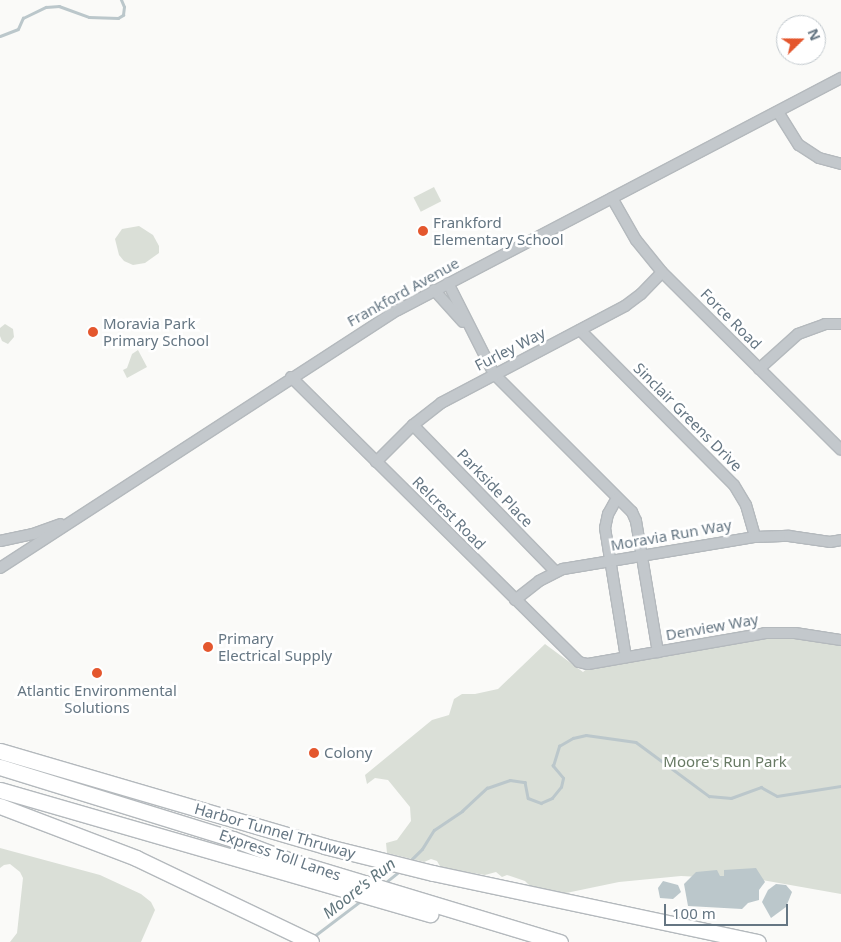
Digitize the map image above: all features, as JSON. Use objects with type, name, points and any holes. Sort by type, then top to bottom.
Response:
[{"type":"highway","name":"Harbor Tunnel Thruway","points":[[0,751],[324,846],[433,873],[758,942]]},
{"type":"highway","name":"Express Toll Lanes","points":[[0,767],[233,839],[290,861],[560,942]]},
{"type":"highway","points":[[0,779],[231,847],[290,861]]},
{"type":"highway","name":"Express Toll Lanes","points":[[0,790],[525,942]]},
{"type":"highway","points":[[0,806],[136,858],[311,942]]},
{"type":"street","name":"Frankford Avenue","points":[[0,568],[377,322],[434,290],[841,78]]},
{"type":"street","points":[[778,112],[799,145],[819,158],[841,164]]},
{"type":"street","name":"Force Road","points":[[612,198],[636,240],[662,272],[841,450]]},
{"type":"street","name":"Furley Way","points":[[376,462],[413,425],[446,400],[630,302],[662,272]]},
{"type":"street","points":[[448,283],[494,374],[632,512],[636,521],[658,652]]},
{"type":"street","points":[[434,290],[472,332]]},
{"type":"street","points":[[760,369],[798,334],[816,326],[841,324]]},
{"type":"street","name":"Sinclair Greens Drive","points":[[580,330],[734,485],[746,505],[755,536]]},
{"type":"street","name":"Relcrest Road","points":[[291,377],[575,659],[588,664]]},
{"type":"street","name":"Parkside Place","points":[[413,425],[556,572]]},
{"type":"street","points":[[617,498],[608,514],[605,528],[626,657]]},
{"type":"street","points":[[0,542],[33,534],[75,518]]},
{"type":"street","name":"Moravia Run Way","points":[[515,600],[532,586],[556,572],[610,561],[755,536],[789,536],[830,542],[841,540]]},
{"type":"street","points":[[0,542],[32,548]]},
{"type":"street","name":"Denview Way","points":[[588,664],[775,632],[841,640]]},
{"type":"green space","points":[[434,187],[441,201],[421,212],[414,197]]},
{"type":"green space","points":[[139,226],[153,235],[159,246],[159,253],[145,263],[133,265],[124,261],[119,255],[115,239],[122,229]]},
{"type":"green space","points":[[5,324],[13,329],[14,337],[8,344],[2,341],[0,336],[0,328]]},
{"type":"green space","points":[[138,350],[147,367],[127,378],[123,370],[127,368],[132,354]]},
{"type":"green space","name":"Moore's Run Park","points":[[785,637],[841,645],[841,894],[762,880],[681,876],[619,882],[542,898],[525,881],[507,875],[502,877],[496,872],[485,875],[441,868],[437,861],[431,859],[424,862],[387,853],[386,843],[397,840],[411,821],[410,807],[388,780],[375,778],[367,784],[365,775],[432,720],[449,715],[454,699],[462,694],[475,694],[498,689],[545,644],[583,672],[588,668]]},
{"type":"green space","points":[[0,848],[100,875],[141,894],[151,902],[155,910],[141,942],[10,942],[17,933],[23,878],[20,872],[10,864],[0,868]]},
{"type":"shaded area","points":[[756,868],[765,882],[759,890],[759,900],[748,903],[742,909],[688,906],[684,884],[696,872],[717,870],[720,876],[724,876],[724,870]]},
{"type":"shaded area","points":[[663,881],[678,885],[681,892],[673,899],[660,898],[658,888]]},
{"type":"shaded area","points":[[776,884],[786,885],[792,892],[786,907],[771,918],[762,902],[768,890]]},
{"type":"waterway","points":[[0,36],[18,29],[23,18],[46,7],[59,6],[89,17],[118,18],[123,15],[124,7],[121,0]]},
{"type":"waterway","name":"Moore's Run","points":[[409,862],[422,849],[434,830],[462,811],[487,788],[510,780],[525,782],[528,798],[541,803],[552,798],[561,787],[563,778],[553,766],[559,746],[573,738],[586,735],[636,742],[709,796],[731,798],[761,787],[777,796],[841,786]]},
{"type":"waterway","name":"Moore's Run","points":[[385,883],[400,871]]},
{"type":"waterway","name":"Moore's Run","points":[[313,937],[362,900]]},
{"type":"place","name":"Frankford Elementary School","points":[[423,231]]},
{"type":"place","name":"Moravia Park Primary School","points":[[93,332]]},
{"type":"place","name":"Primary Electrical Supply","points":[[208,647]]},
{"type":"place","name":"Atlantic Environmental Solutions","points":[[97,673]]},
{"type":"place","name":"Colony","points":[[314,753]]}]
